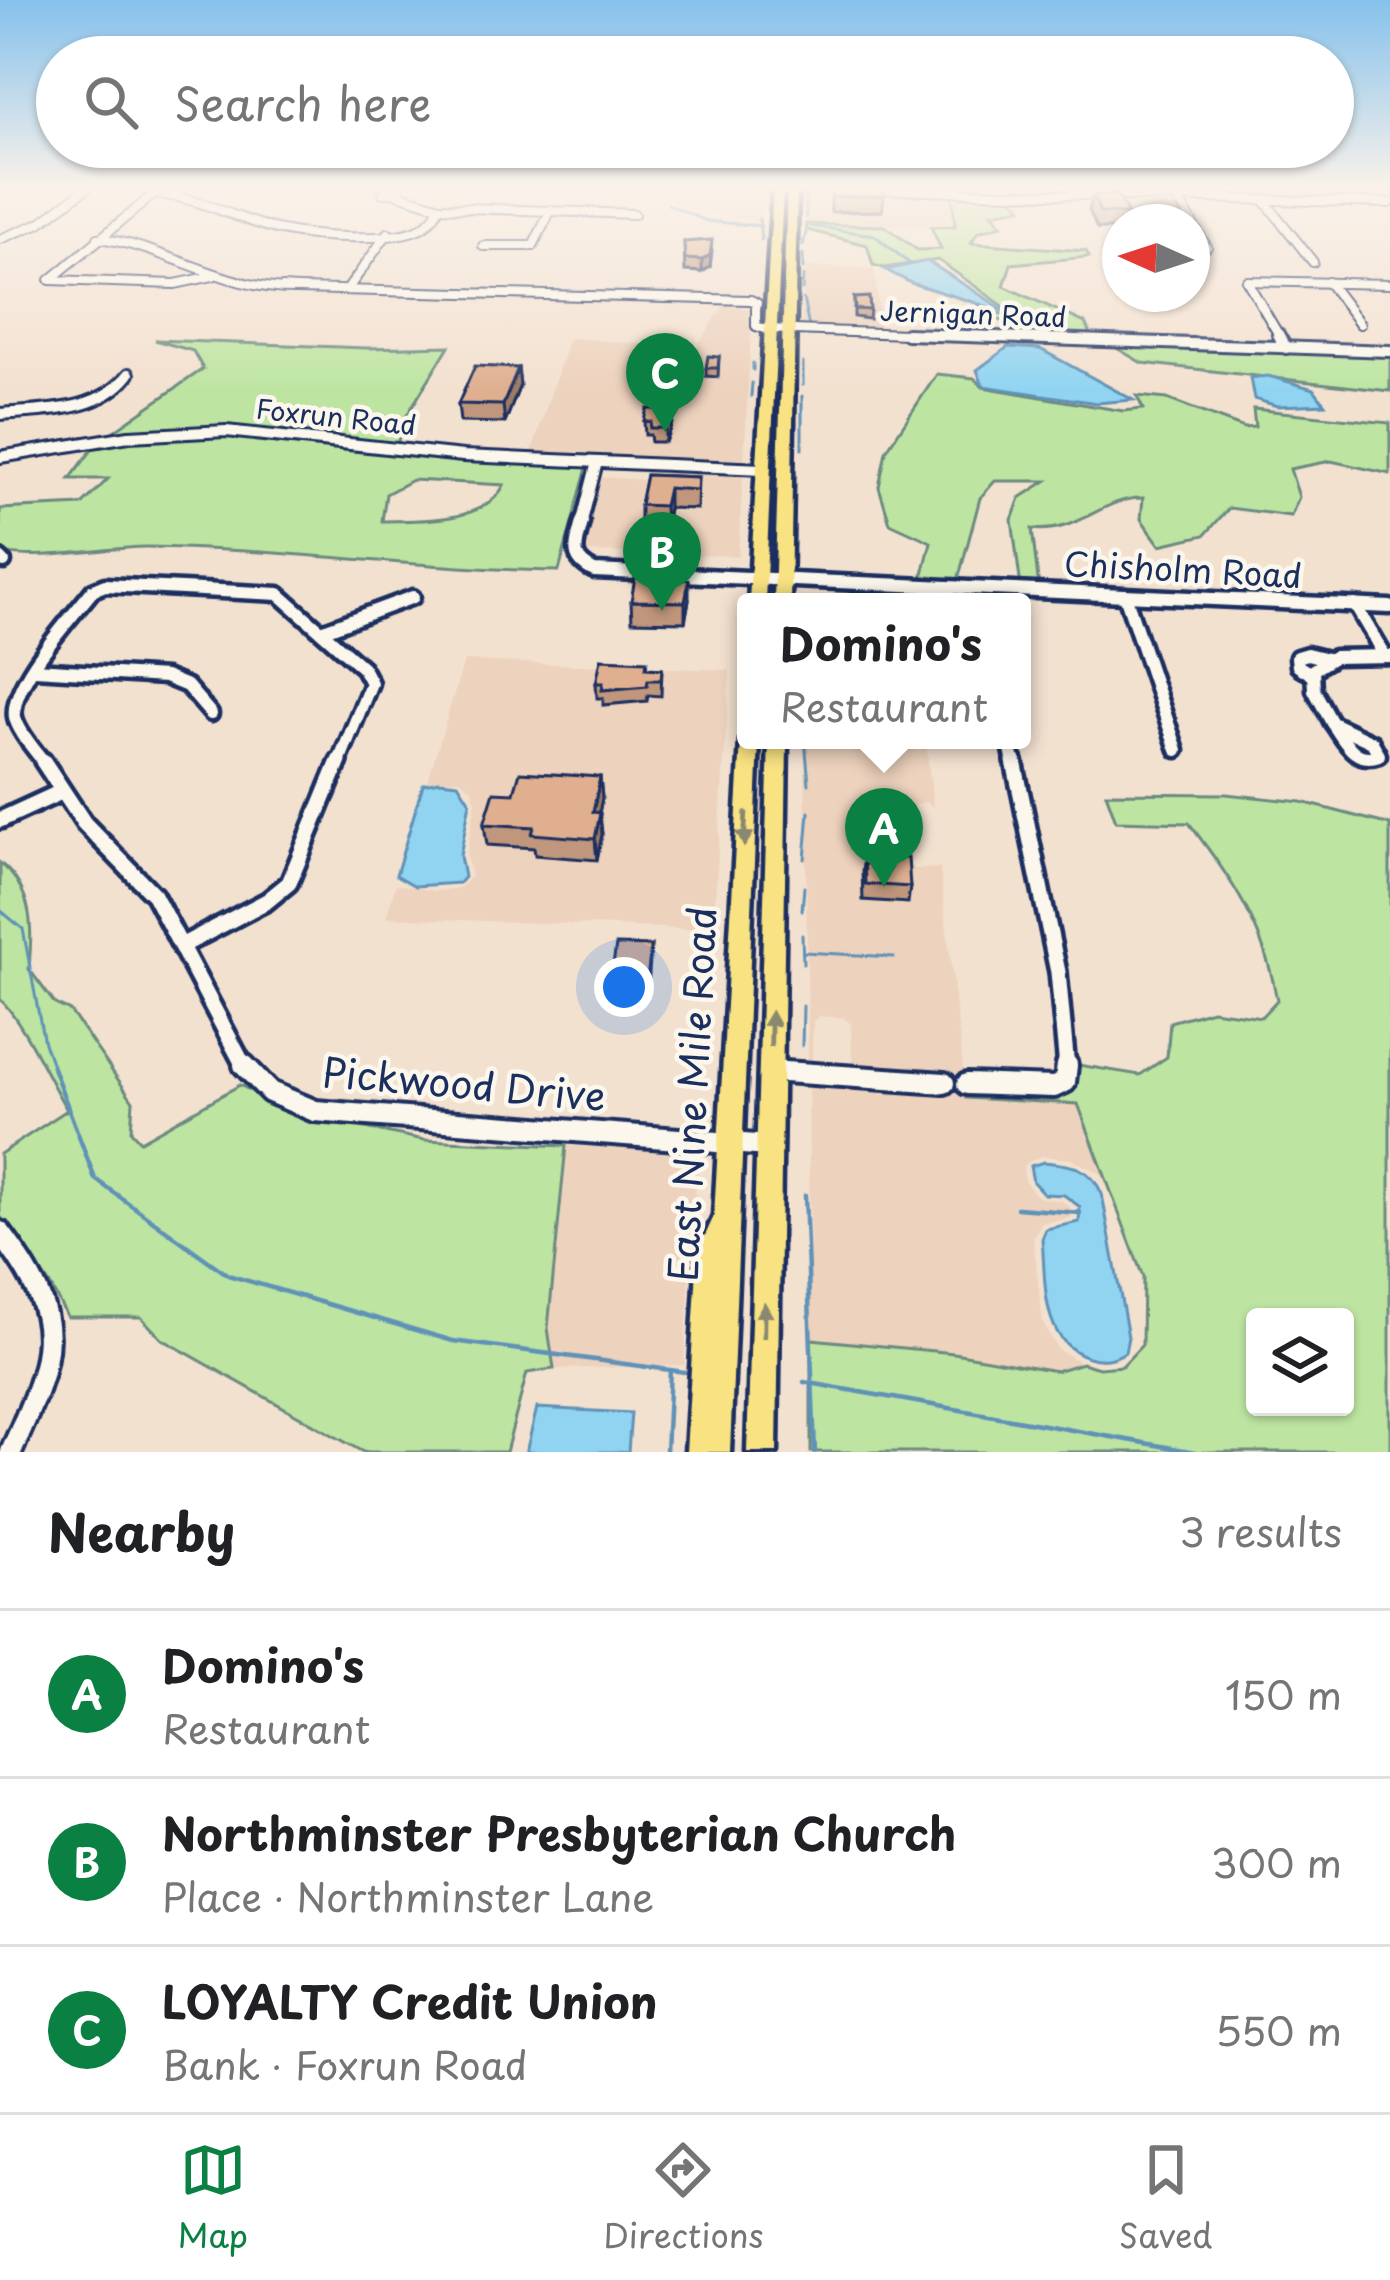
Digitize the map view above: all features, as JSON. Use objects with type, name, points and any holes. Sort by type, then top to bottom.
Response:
[{"type":"main road","points":[[757,593],[774,255]]},
{"type":"main road","points":[[763,469],[779,455],[794,330],[793,255]]},
{"type":"main road","points":[[773,266],[778,272],[776,321],[794,330]]},
{"type":"main road","points":[[782,593],[786,385]]},
{"type":"main road","points":[[763,469],[778,484],[776,547],[783,557]]},
{"type":"main road","name":"East Nine Mile Road","points":[[716,1452],[750,749]]},
{"type":"main road","name":"East Nine Mile Road","points":[[761,1452],[778,749]]},
{"type":"main road","points":[[700,1452],[711,1251],[727,1210]]},
{"type":"street","points":[[79,255],[50,280],[175,284],[213,276]]},
{"type":"street","points":[[165,255],[244,286],[754,305],[772,292]]},
{"type":"street","points":[[347,290],[372,255]]},
{"type":"street","points":[[1307,255],[1313,262]]},
{"type":"street","points":[[1286,348],[1245,282],[1390,284]]},
{"type":"street","points":[[1328,282],[1360,324]]},
{"type":"street","points":[[754,305],[755,326],[770,329]]},
{"type":"street","name":"Jernigan Road","points":[[770,329],[1390,351]]},
{"type":"street","points":[[0,414],[86,402],[112,392],[129,374]]},
{"type":"street","name":"Foxrun Road","points":[[6,456],[129,436],[226,431],[423,452],[763,469]]},
{"type":"street","points":[[0,470],[6,456]]},
{"type":"street","name":"Chisholm Road","points":[[597,462],[574,554],[578,563],[594,571],[953,593]]},
{"type":"street","name":"Pickwood Drive","points":[[324,630],[288,598],[268,592],[98,587],[21,686],[13,711],[83,824],[154,895],[247,1071],[294,1106],[769,1146]]},
{"type":"street","name":"Chisholm Road","points":[[1031,595],[1390,607]]},
{"type":"street","points":[[1124,595],[1177,750]]},
{"type":"street","points":[[183,945],[267,902],[296,871],[371,693],[363,668],[324,630],[413,597]]},
{"type":"street","points":[[1355,605],[1388,656]]},
{"type":"street","points":[[1332,723],[1311,674],[1327,659],[1388,656]]},
{"type":"street","points":[[35,669],[165,677],[188,686],[212,714]]},
{"type":"street","points":[[968,1084],[1054,1088],[1065,1082],[1070,1071],[1064,1008],[1011,749]]},
{"type":"street","points":[[0,820],[61,792]]},
{"type":"street","points":[[770,1071],[944,1083]]},
{"type":"street","points":[[0,1232],[40,1289],[52,1326],[45,1376],[11,1452]]},
{"type":"shaded area","points":[[805,267],[874,268],[881,331],[801,328]]},
{"type":"shaded area","points":[[723,306],[752,309],[744,464],[530,457],[569,338],[696,348]]},
{"type":"shaded area","points":[[602,464],[743,472],[738,556],[580,552],[599,477],[644,480],[650,473],[600,470]]},
{"type":"shaded area","points":[[464,661],[730,670],[713,930],[386,917],[396,884],[435,891],[459,888],[471,876],[466,856],[476,802],[472,789],[460,779],[428,780]]},
{"type":"shaded area","points":[[805,749],[927,749],[933,806],[924,802],[902,810],[909,865],[940,868],[964,1077],[958,1077],[959,1090],[965,1090],[967,1098],[1078,1103],[1108,1189],[1100,1173],[1071,1159],[1041,1156],[1023,1165],[1025,1182],[1038,1197],[1062,1201],[1072,1209],[1071,1218],[1042,1223],[1033,1238],[1043,1323],[1058,1350],[1082,1363],[1056,1371],[954,1353],[811,1339],[808,1080],[953,1089],[951,1077],[845,1069],[852,1064],[851,1024],[844,1018],[820,1016],[813,1021],[812,1061],[819,1067],[808,1067]]},
{"type":"shaded area","points":[[566,1146],[698,1152],[684,1365],[554,1369],[548,1328]]},
{"type":"green space","points":[[870,255],[1088,255],[1011,264],[1004,286],[1085,323],[1093,337],[1036,331],[982,313],[979,306],[1000,314],[1012,312],[938,260],[884,268],[873,265]]},
{"type":"green space","points":[[155,340],[366,348],[449,346],[401,425],[397,448],[283,432],[105,437],[203,369],[193,351]]},
{"type":"green space","points":[[1108,343],[1390,353],[1390,391],[1142,363]]},
{"type":"green space","points":[[937,374],[974,378],[983,387],[1123,411],[1143,409],[1137,396],[1167,399],[1244,428],[1255,427],[1253,409],[1390,423],[1390,474],[1331,461],[1290,469],[1299,497],[1291,516],[1229,508],[1205,535],[1160,545],[1141,519],[1143,498],[1115,503],[1063,527],[1032,529],[1039,588],[1021,587],[1012,520],[1020,498],[1046,481],[995,481],[980,498],[957,584],[921,582],[931,542],[890,523],[879,487],[886,451]]},
{"type":"green space","points":[[225,433],[588,464],[559,571],[145,547],[68,554],[0,551],[0,509],[82,505],[108,479],[70,479],[97,443]],"holes":[[[412,480],[504,485],[495,498],[467,513],[382,521],[386,494]]]},
{"type":"green space","points":[[1106,793],[1226,794],[1302,802],[1390,825],[1390,1452],[811,1452],[811,1339],[954,1353],[1056,1371],[1082,1363],[1099,1368],[1122,1366],[1142,1345],[1143,1277],[1078,1104],[966,1098],[965,1090],[1074,1086],[1078,1065],[1140,1075],[1167,1057],[1170,1022],[1212,1010],[1261,1017],[1277,1000],[1255,926],[1189,823],[1116,821]]},
{"type":"green space","points":[[0,863],[20,886],[29,912],[29,969],[55,1004],[70,1011],[133,1101],[131,1131],[140,1141],[240,1085],[288,1112],[424,1140],[566,1146],[548,1328],[554,1369],[527,1373],[506,1452],[363,1452],[162,1339],[141,1317],[67,1317],[49,1283],[0,1216],[0,1154],[67,1110],[0,999]]},
{"type":"water","points":[[927,261],[1009,313],[911,283],[886,270]]},
{"type":"water","points":[[1008,347],[1040,349],[1133,400],[1097,403],[983,386],[977,370]]},
{"type":"water","points":[[1268,376],[1314,389],[1325,404],[1277,406],[1254,399],[1250,378]]},
{"type":"water","points":[[458,783],[470,802],[460,856],[464,877],[459,883],[415,886],[396,875],[423,784]]},
{"type":"water","points":[[1044,1162],[1079,1169],[1102,1194],[1128,1337],[1125,1352],[1116,1357],[1093,1358],[1072,1349],[1053,1324],[1042,1239],[1046,1229],[1079,1222],[1080,1207],[1064,1195],[1044,1194],[1033,1182],[1030,1166]]},
{"type":"water","points":[[537,1408],[631,1413],[628,1452],[526,1452]]},
{"type":"building","points":[[685,255],[710,255],[702,260],[685,259]]},
{"type":"building","points":[[869,297],[870,310],[855,309],[854,298]]},
{"type":"building","points":[[708,356],[719,357],[718,368],[706,368]]},
{"type":"building","points":[[475,366],[518,368],[503,405],[458,404]]},
{"type":"building","points":[[647,409],[672,409],[665,428],[650,428],[651,422],[644,421]]},
{"type":"building","points":[[646,475],[698,477],[697,490],[668,488],[664,506],[640,505]]},
{"type":"building","points":[[669,541],[684,541],[682,555],[667,554]]},
{"type":"building","points":[[635,578],[689,580],[685,602],[631,601]]},
{"type":"building","points":[[601,659],[647,661],[646,668],[662,669],[661,680],[602,690],[603,683],[596,683]]},
{"type":"building","points":[[520,772],[600,777],[593,812],[600,813],[595,839],[532,834],[534,827],[484,824],[494,792],[514,793]]},
{"type":"building","points":[[864,856],[908,858],[910,887],[865,884]]},
{"type":"building","points":[[616,945],[651,946],[647,980],[611,978]]},
{"type":"waterway","points":[[803,255],[803,269]]},
{"type":"waterway","points":[[899,255],[910,264]]},
{"type":"waterway","points":[[802,290],[803,276]]},
{"type":"waterway","points":[[803,299],[809,327]]},
{"type":"waterway","points":[[1005,313],[1021,333]]},
{"type":"waterway","points":[[753,363],[753,370]]},
{"type":"waterway","points":[[803,363],[803,385]]},
{"type":"waterway","points":[[751,396],[752,383]]},
{"type":"waterway","points":[[802,396],[802,449]]},
{"type":"waterway","points":[[806,749],[809,784]]},
{"type":"waterway","points":[[805,859],[809,812]]},
{"type":"waterway","points":[[802,910],[804,887]]},
{"type":"waterway","points":[[0,910],[23,929],[53,1068]]},
{"type":"waterway","points":[[802,935],[803,964]]},
{"type":"waterway","points":[[803,952],[894,957]]},
{"type":"waterway","points":[[802,1046],[803,1006]]},
{"type":"waterway","points":[[52,1065],[95,1179],[228,1275],[453,1341],[685,1372]]},
{"type":"waterway","points":[[805,1195],[812,1383]]},
{"type":"waterway","points":[[1017,1208],[1080,1213]]},
{"type":"waterway","points":[[666,1452],[670,1370]]},
{"type":"waterway","points":[[804,1382],[812,1383]]},
{"type":"waterway","points":[[812,1383],[1195,1452]]},
{"type":"waterway","points":[[812,1383],[815,1452]]},
{"type":"place","name":"LOYALTY Credit Union","points":[[665,432]]},
{"type":"place","name":"Northminster Presbyterian Church","points":[[662,611]]},
{"type":"place","name":"Domino's","points":[[884,887]]}]
